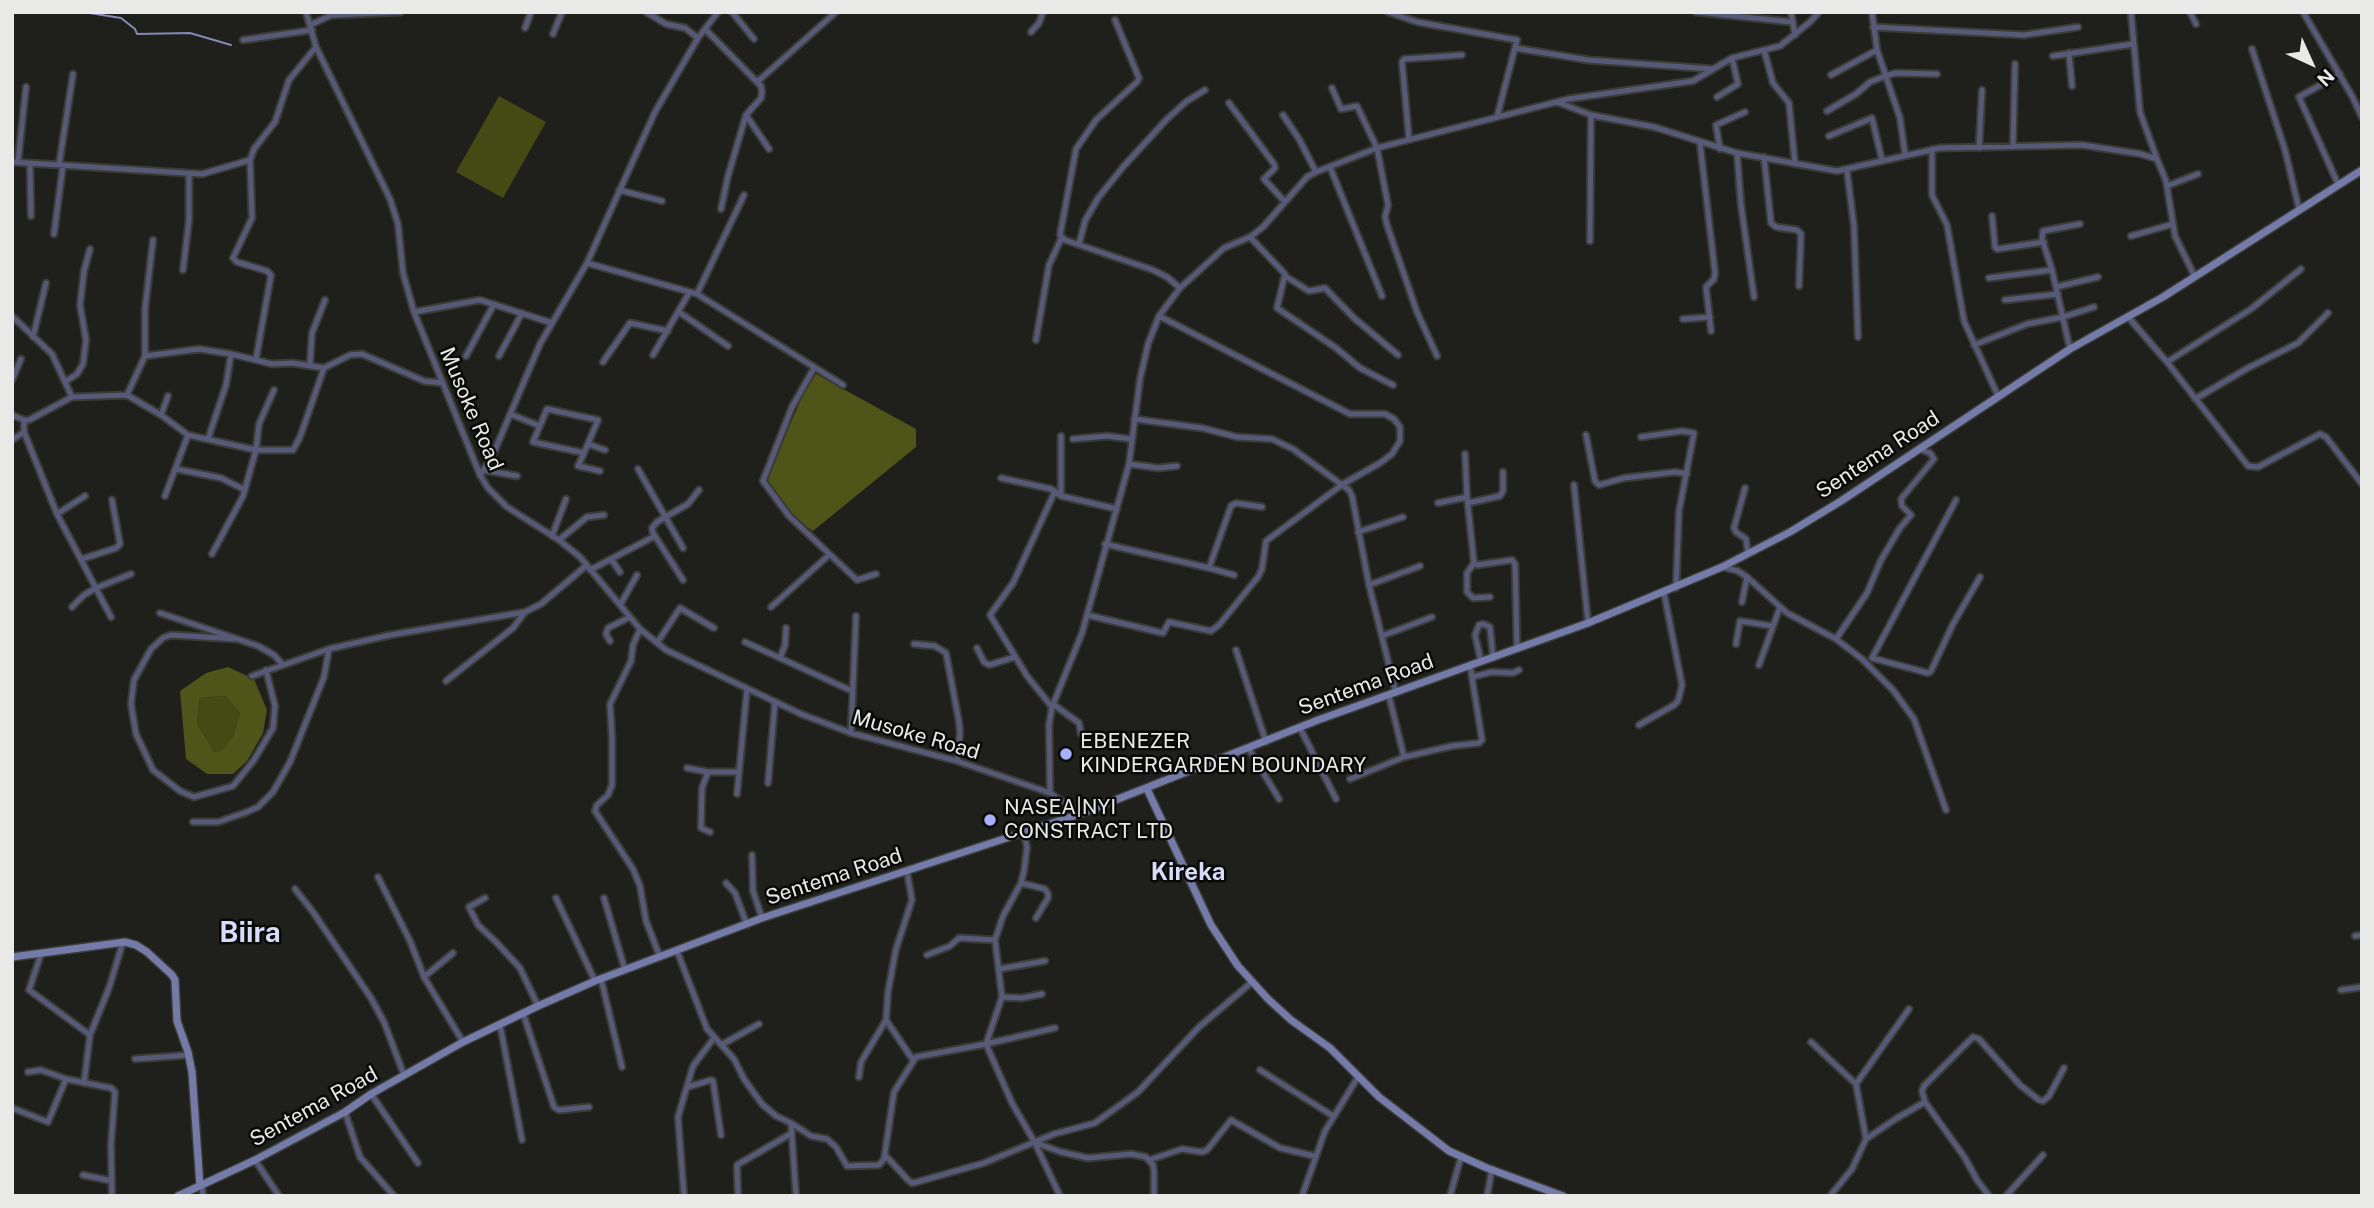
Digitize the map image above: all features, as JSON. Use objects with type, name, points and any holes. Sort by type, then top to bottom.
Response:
[{"type":"main road","name":"Sentema Road","points":[[178,1196],[255,1160],[345,1112],[371,1094],[463,1042],[598,980],[762,918],[1080,814],[1300,728],[1588,623],[1676,588],[1748,555],[1841,501],[2070,349],[2129,318],[2362,170]]},
{"type":"main road","points":[[1147,789],[1211,925],[1251,982],[1285,1015],[1331,1048],[1393,1108],[1449,1151],[1563,1196]]},
{"type":"main road","points":[[12,957],[123,942],[136,945],[146,952],[175,980],[177,1021],[189,1055],[194,1094],[201,1185]]},
{"type":"street","name":"Musoke Road","points":[[306,12],[316,47],[390,199],[398,224],[403,273],[414,312],[488,488],[507,507],[580,556],[640,629],[666,650],[775,702],[851,733],[957,761],[1050,793],[1080,814]]},
{"type":"street","points":[[243,40],[311,27],[335,14],[401,12]]},
{"type":"street","points":[[525,28],[531,12]]},
{"type":"street","points":[[553,34],[562,12]]},
{"type":"street","points":[[646,12],[666,24],[685,28],[698,38]]},
{"type":"street","points":[[517,477],[482,473],[492,457],[530,366],[587,263],[660,102],[698,38],[718,12]]},
{"type":"street","points":[[732,12],[754,39]]},
{"type":"street","points":[[757,82],[836,12]]},
{"type":"street","points":[[1031,32],[1040,23],[1043,12]]},
{"type":"street","points":[[1388,12],[1417,22],[1517,40],[1497,117]]},
{"type":"street","points":[[1696,12],[1793,22]]},
{"type":"street","points":[[1791,12],[1794,35]]},
{"type":"street","points":[[1050,793],[1049,725],[1053,706],[1075,655],[1129,464],[1148,344],[1159,316],[1180,288],[1224,248],[1250,237],[1270,220],[1307,177],[1316,172],[1377,148],[1557,102],[1693,81],[1732,58],[1780,46],[1819,12]]},
{"type":"street","points":[[1872,12],[1878,50],[1900,118],[1905,154]]},
{"type":"street","points":[[2131,12],[2140,113],[2167,187],[2177,241],[2195,277]]},
{"type":"street","points":[[2190,12],[2196,24]]},
{"type":"street","points":[[2303,12],[2362,117]]},
{"type":"street","points":[[1036,340],[1049,265],[1062,237],[1060,232],[1076,149],[1096,120],[1139,78],[1115,20]]},
{"type":"street","points":[[1873,27],[1990,35],[2024,35],[2078,27]]},
{"type":"street","points":[[705,29],[757,82],[762,92],[761,98],[746,115],[721,209]]},
{"type":"street","points":[[2053,56],[2133,44]]},
{"type":"street","points":[[256,359],[271,275],[233,258],[252,218],[250,160],[254,149],[275,122],[289,80],[316,47]]},
{"type":"street","points":[[1515,48],[1588,60],[1713,69]]},
{"type":"street","points":[[2252,49],[2285,150],[2299,209]]},
{"type":"street","points":[[1764,50],[1773,83],[1789,103],[1795,164]]},
{"type":"street","points":[[1832,75],[1878,50]]},
{"type":"street","points":[[2069,54],[2072,86]]},
{"type":"street","points":[[1409,139],[1402,62],[1404,59],[1462,55]]},
{"type":"street","points":[[1717,97],[1738,84],[1732,58]]},
{"type":"street","points":[[2013,146],[2015,64]]},
{"type":"street","points":[[1827,111],[1856,94],[1870,82],[1885,76],[1896,73],[1937,75]]},
{"type":"street","points":[[54,234],[73,74]]},
{"type":"street","points":[[2338,184],[2299,97],[2340,74]]},
{"type":"street","points":[[26,87],[15,162],[190,174],[211,173],[250,160]]},
{"type":"street","points":[[1332,88],[1341,108],[1357,106],[1377,148],[1388,205],[1385,217],[1387,225],[1417,312],[1437,356]]},
{"type":"street","points":[[1079,244],[1085,221],[1123,167],[1167,119],[1187,101],[1205,90]]},
{"type":"street","points":[[1979,148],[1982,90]]},
{"type":"street","points":[[1557,102],[1591,115],[1632,121],[1720,149],[1837,171],[1847,171],[1932,149],[2082,145],[2134,152],[2157,159]]},
{"type":"street","points":[[1229,103],[1274,164],[1275,168],[1264,179],[1285,202]]},
{"type":"street","points":[[1720,149],[1716,125],[1745,112]]},
{"type":"street","points":[[746,115],[769,149]]},
{"type":"street","points":[[1590,241],[1591,115]]},
{"type":"street","points":[[1283,116],[1299,139],[1316,172]]},
{"type":"street","points":[[1829,136],[1872,118],[1882,160]]},
{"type":"street","points":[[1700,143],[1715,273],[1714,279],[1706,287],[1712,331]]},
{"type":"street","points":[[1932,149],[1932,194],[1947,225],[1964,321],[1998,396]]},
{"type":"street","points":[[1737,153],[1741,205],[1754,297]]},
{"type":"street","points":[[1764,157],[1771,223],[1776,228],[1797,230],[1801,233],[1799,286]]},
{"type":"street","points":[[30,163],[30,216]]},
{"type":"street","points":[[1330,167],[1382,296]]},
{"type":"street","points":[[1847,171],[1854,226],[1858,337]]},
{"type":"street","points":[[183,270],[189,220],[190,174]]},
{"type":"street","points":[[2167,187],[2198,174]]},
{"type":"street","points":[[619,190],[662,201]]},
{"type":"street","points":[[697,294],[744,195]]},
{"type":"street","points":[[1992,216],[1997,250],[2044,243]]},
{"type":"street","points":[[2070,349],[2042,233],[2045,229],[2080,224]]},
{"type":"street","points":[[2131,236],[2173,224]]},
{"type":"street","points":[[1062,237],[1153,270],[1180,288]]},
{"type":"street","points":[[1250,237],[1285,276],[1309,292],[1325,288],[1354,318],[1398,355]]},
{"type":"street","points":[[127,395],[145,356],[145,309],[153,240]]},
{"type":"street","points":[[65,382],[77,374],[83,364],[86,340],[80,305],[90,249]]},
{"type":"street","points":[[587,263],[697,294],[843,385]]},
{"type":"street","points":[[2167,362],[2251,309],[2301,268]]},
{"type":"street","points":[[1989,278],[2052,270]]},
{"type":"street","points":[[1285,276],[1277,308],[1336,348],[1360,368],[1393,385]]},
{"type":"street","points":[[2056,286],[2098,277]]},
{"type":"street","points":[[33,337],[46,283]]},
{"type":"street","points":[[653,355],[689,293]]},
{"type":"street","points":[[2005,300],[2058,294]]},
{"type":"street","points":[[310,364],[312,333],[325,300]]},
{"type":"street","points":[[414,312],[480,300],[552,323]]},
{"type":"street","points":[[466,356],[494,304]]},
{"type":"street","points":[[1973,345],[2027,324],[2094,307]]},
{"type":"street","points":[[679,312],[728,346]]},
{"type":"street","points":[[499,356],[522,313]]},
{"type":"street","points":[[2196,399],[2248,368],[2298,343],[2328,313]]},
{"type":"street","points":[[12,316],[52,355],[72,397]]},
{"type":"street","points":[[1087,615],[1163,633],[1169,622],[1210,631],[1219,625],[1260,573],[1266,541],[1343,484],[1381,463],[1397,448],[1400,441],[1400,427],[1394,419],[1378,413],[1350,414],[1159,316]]},
{"type":"street","points":[[1683,319],[1710,317]]},
{"type":"street","points":[[2129,318],[2248,466],[2258,467],[2320,434],[2326,437],[2362,484]]},
{"type":"street","points":[[603,362],[630,323],[668,331]]},
{"type":"street","points":[[145,356],[199,349],[272,364],[310,364],[324,368],[350,355],[362,354],[424,381],[443,383]]},
{"type":"street","points":[[208,439],[226,385],[231,354]]},
{"type":"street","points":[[12,380],[22,359]]},
{"type":"street","points":[[12,415],[24,420],[38,416],[72,397],[127,395],[188,435],[256,450],[293,450],[324,368]]},
{"type":"street","points":[[814,368],[792,407],[763,481],[789,516],[857,580],[876,574]]},
{"type":"street","points":[[212,554],[245,490],[256,450],[259,424],[274,390]]},
{"type":"street","points":[[161,415],[168,396]]},
{"type":"street","points":[[584,453],[533,442],[547,409],[598,420],[588,444],[584,453],[578,466],[600,471]]},
{"type":"street","points":[[510,415],[540,426]]},
{"type":"street","points":[[1134,419],[1202,428],[1237,437],[1272,439],[1293,449],[1343,484],[1352,496],[1369,585],[1382,635],[1404,757]]},
{"type":"street","points":[[24,420],[24,432],[57,514],[111,617]]},
{"type":"street","points":[[1641,437],[1682,430],[1694,433],[1679,511],[1676,588]]},
{"type":"street","points":[[12,440],[24,432]]},
{"type":"street","points":[[165,496],[188,435]]},
{"type":"street","points":[[1586,435],[1595,481],[1599,485],[1624,478],[1675,472],[1687,474]]},
{"type":"street","points":[[1061,436],[1058,494],[1013,583],[990,615],[1016,657],[1053,706],[1079,723],[1081,734]]},
{"type":"street","points":[[1073,439],[1107,436],[1131,439]]},
{"type":"street","points":[[588,444],[605,450]]},
{"type":"street","points":[[1836,639],[1867,593],[1881,560],[1900,528],[1911,516],[1902,506],[1901,499],[1934,459],[1930,453],[1920,449]]},
{"type":"street","points":[[1465,454],[1474,563],[1466,573],[1467,592],[1473,597],[1490,597]]},
{"type":"street","points":[[1129,464],[1158,468],[1177,466]]},
{"type":"street","points":[[176,469],[221,478],[245,490]]},
{"type":"street","points":[[638,469],[683,548]]},
{"type":"street","points":[[1438,503],[1500,496],[1503,491],[1503,472]]},
{"type":"street","points":[[1002,478],[1116,509]]},
{"type":"street","points":[[1574,485],[1588,623]]},
{"type":"street","points":[[1745,488],[1734,528],[1736,533],[1746,539],[1748,555]]},
{"type":"street","points":[[683,580],[655,536],[653,526],[688,504],[699,490]]},
{"type":"street","points":[[57,514],[85,496]]},
{"type":"street","points":[[552,536],[566,499]]},
{"type":"street","points":[[82,559],[116,548],[120,544],[112,500]]},
{"type":"street","points":[[1872,658],[1956,500]]},
{"type":"street","points":[[1209,568],[1231,506],[1236,503],[1262,507]]},
{"type":"street","points":[[559,540],[587,517],[604,515]]},
{"type":"street","points":[[1358,532],[1403,517]]},
{"type":"street","points":[[252,676],[329,649],[390,635],[525,612],[541,604],[589,568],[655,536]]},
{"type":"street","points":[[1105,544],[1234,575]]},
{"type":"street","points":[[771,607],[829,555]]},
{"type":"street","points":[[611,559],[620,572]]},
{"type":"street","points":[[1474,563],[1477,565],[1512,560],[1515,564],[1517,648]]},
{"type":"street","points":[[1369,585],[1420,566]]},
{"type":"street","points":[[1722,567],[1738,571],[1780,607],[1836,639],[1862,659],[1905,704],[1914,719],[1946,810]]},
{"type":"street","points":[[72,607],[96,588],[131,574]]},
{"type":"street","points":[[620,605],[637,575]]},
{"type":"street","points":[[1742,602],[1746,577]]},
{"type":"street","points":[[1862,659],[1872,658],[1928,673],[1931,671],[1953,624],[1980,577]]},
{"type":"street","points":[[1639,724],[1674,705],[1678,701],[1682,685],[1664,593]]},
{"type":"street","points":[[1759,665],[1780,607]]},
{"type":"street","points":[[657,643],[680,608],[715,628]]},
{"type":"street","points":[[446,681],[517,625],[525,612]]},
{"type":"street","points":[[160,613],[267,649],[283,665]]},
{"type":"street","points":[[851,733],[856,616]]},
{"type":"street","points":[[610,641],[606,634],[608,628],[630,617]]},
{"type":"street","points":[[1382,635],[1432,617]]},
{"type":"street","points":[[1736,644],[1741,620],[1772,626]]},
{"type":"street","points":[[1480,661],[1475,635],[1479,625],[1490,627],[1493,657]]},
{"type":"street","points":[[780,658],[785,645],[786,628]]},
{"type":"street","points":[[640,629],[633,645],[631,661],[610,704],[612,785],[608,795],[597,805],[595,811],[637,877],[646,921],[660,957]]},
{"type":"street","points":[[237,639],[171,635],[151,649],[134,680],[131,704],[136,734],[153,770],[180,791],[194,797],[233,786],[254,760],[273,728],[275,706],[266,670]]},
{"type":"street","points":[[745,642],[852,691]]},
{"type":"street","points":[[914,644],[934,646],[946,653],[959,722],[957,761]]},
{"type":"street","points":[[977,648],[984,662],[989,665],[1016,657]]},
{"type":"street","points":[[192,822],[218,822],[247,812],[258,807],[273,792],[290,762],[324,677],[329,649]]},
{"type":"street","points":[[1236,650],[1266,742]]},
{"type":"street","points":[[1350,779],[1404,757],[1479,743],[1482,740],[1470,665]]},
{"type":"street","points":[[1472,677],[1519,670]]},
{"type":"street","points":[[737,794],[747,689]]},
{"type":"street","points":[[768,783],[775,702]]},
{"type":"street","points":[[1300,728],[1336,799]]},
{"type":"street","points":[[1249,749],[1279,799]]},
{"type":"street","points":[[687,768],[708,772],[738,772]]},
{"type":"street","points":[[708,772],[702,788],[701,828],[710,832]]},
{"type":"street","points":[[1024,834],[1027,847],[1021,883],[1003,916],[995,940],[1002,997],[986,1044],[1018,1117],[1035,1143],[1060,1196]]},
{"type":"street","points":[[752,855],[753,891],[762,918]]},
{"type":"street","points":[[859,1077],[860,1062],[886,1020],[887,992],[896,948],[912,900],[907,872]]},
{"type":"street","points":[[378,877],[424,976],[463,1042]]},
{"type":"street","points":[[726,883],[735,893],[747,925]]},
{"type":"street","points":[[1021,883],[1045,889],[1048,894],[1036,918]]},
{"type":"street","points":[[296,889],[371,998],[384,1021],[404,1075]]},
{"type":"street","points":[[485,898],[470,905],[478,925],[520,968],[538,1006]]},
{"type":"street","points":[[556,898],[598,980],[622,1067]]},
{"type":"street","points":[[604,898],[625,970]]},
{"type":"street","points":[[927,955],[950,946],[959,938],[995,940]]},
{"type":"street","points":[[84,1083],[90,1035],[109,988],[123,942]]},
{"type":"street","points":[[677,951],[707,1029],[734,1059],[762,1104],[776,1116],[811,1136],[827,1139],[836,1147],[847,1166],[879,1166],[883,1162],[892,1100],[913,1060],[919,1056],[1055,1028]]},
{"type":"street","points":[[424,976],[453,953]]},
{"type":"street","points":[[41,954],[29,990],[90,1035]]},
{"type":"street","points":[[999,969],[1045,961]]},
{"type":"street","points":[[885,1155],[912,1183],[984,1163],[1054,1134],[1095,1123],[1133,1097],[1199,1027],[1251,982]]},
{"type":"street","points":[[2341,990],[2362,987]]},
{"type":"street","points":[[1002,997],[1022,998],[1042,994]]},
{"type":"street","points":[[1856,1084],[1909,1009]]},
{"type":"street","points":[[523,1013],[554,1107],[559,1110],[589,1107]]},
{"type":"street","points":[[886,1020],[913,1060]]},
{"type":"street","points":[[721,1045],[759,1024]]},
{"type":"street","points":[[500,1025],[522,1140]]},
{"type":"street","points":[[1989,1196],[1925,1102],[1922,1091],[1924,1086],[1973,1037],[1979,1039],[2015,1079],[2039,1100],[2047,1099],[2064,1068]]},
{"type":"street","points":[[684,1196],[677,1124],[695,1062],[714,1038]]},
{"type":"street","points":[[1811,1042],[1856,1084],[1867,1139]]},
{"type":"street","points":[[135,1059],[189,1055]]},
{"type":"street","points":[[28,1072],[41,1070],[66,1079],[111,1088],[116,1094],[111,1144],[112,1196]]},
{"type":"street","points":[[1260,1070],[1333,1116]]},
{"type":"street","points":[[1302,1196],[1314,1156],[1333,1116],[1359,1077]]},
{"type":"street","points":[[12,1108],[48,1122],[66,1079]]},
{"type":"street","points":[[688,1087],[713,1081],[722,1135]]},
{"type":"street","points":[[371,1094],[418,1163]]},
{"type":"street","points":[[1830,1196],[1852,1168],[1867,1139],[1925,1102]]},
{"type":"street","points":[[345,1112],[360,1157],[394,1196]]},
{"type":"street","points":[[1149,1160],[1182,1149],[1204,1152],[1214,1144],[1231,1120],[1280,1147],[1314,1156]]},
{"type":"street","points":[[790,1123],[796,1196]]},
{"type":"street","points":[[738,1196],[737,1166],[792,1133]]},
{"type":"street","points":[[1035,1143],[1061,1153],[1088,1158],[1131,1154],[1146,1157],[1154,1171],[1154,1196]]},
{"type":"street","points":[[2006,1196],[2043,1154]]},
{"type":"street","points":[[1450,1196],[1461,1157]]},
{"type":"street","points":[[255,1160],[279,1196]]},
{"type":"street","points":[[1487,1196],[1492,1170]]},
{"type":"street","points":[[83,1175],[112,1181]]},
{"type":"street","points":[[201,1185],[203,1196]]},
{"type":"green space","points":[[499,96],[546,122],[503,198],[456,172]]},
{"type":"green space","points":[[816,374],[916,429],[916,447],[813,531],[801,523],[766,480],[805,390]]},
{"type":"green space","points":[[228,667],[254,679],[267,710],[263,733],[247,761],[233,774],[207,774],[186,759],[180,691],[206,673]],"holes":[[[225,696],[240,713],[233,736],[222,750],[214,752],[197,723],[200,698]]]},
{"type":"green space","points":[[225,696],[240,713],[233,736],[222,750],[214,752],[197,723],[200,698]]},
{"type":"waterway","points":[[83,12],[121,18],[135,29],[137,34],[190,33],[231,45]]},
{"type":"place","name":"EBENEZER KINDERGARDEN BOUNDARY","points":[[1066,754]]},
{"type":"place","name":"NASEA|NYI CONSTRACT LTD","points":[[990,820]]},
{"type":"district","name":"Kireka","points":[[1188,873]]},
{"type":"district","name":"Biira","points":[[250,933]]}]
